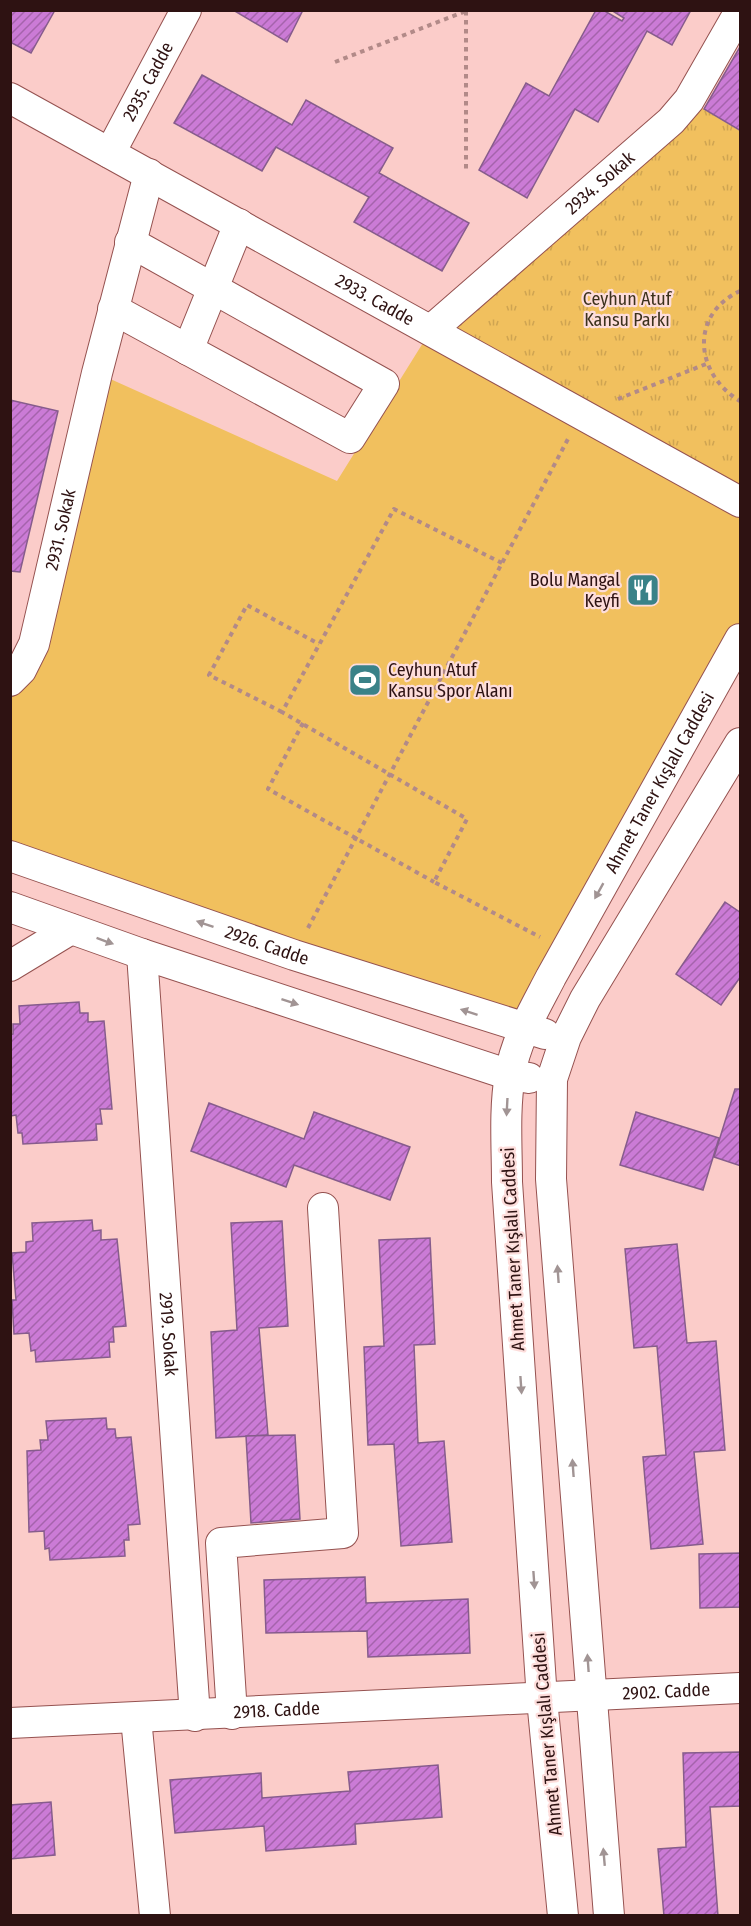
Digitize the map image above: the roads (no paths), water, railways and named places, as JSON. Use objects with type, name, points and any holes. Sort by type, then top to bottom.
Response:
[{"type":"street","name":"2935. Cadde","points":[[110,153],[186,10]]},
{"type":"street","name":"2934. Sokak","points":[[431,330],[671,121],[689,100],[741,11]]},
{"type":"street","name":"2933. Cadde","points":[[10,98],[741,502]]},
{"type":"street","name":"2931. Sokak","points":[[10,681],[21,670],[34,644],[97,373],[149,174]]},
{"type":"street","points":[[188,350],[238,224]]},
{"type":"street","points":[[113,309],[350,438],[384,384],[130,242]]},
{"type":"street","name":"Ahmet Taner Kışlalı Caddesi","points":[[563,1916],[542,1700],[507,1182],[507,1112],[510,1075],[525,1030],[566,950],[741,639]]},
{"type":"street","points":[[609,1916],[551,1179],[552,1079],[566,1037],[585,999],[741,743]]},
{"type":"street","name":"2926. Cadde","points":[[10,856],[294,955],[525,1030],[566,1037]]},
{"type":"street","points":[[10,907],[142,954],[510,1075],[552,1079]]},
{"type":"street","points":[[10,966],[71,929]]},
{"type":"street","name":"2919. Sokak","points":[[142,954],[195,1716]]},
{"type":"street","points":[[232,1714],[221,1543],[343,1533],[323,1208]]},
{"type":"street","name":"2902. Cadde","points":[[542,1700],[591,1695],[741,1689]]},
{"type":"street","name":"2918. Cadde","points":[[10,1723],[542,1700]]},
{"type":"street","points":[[136,1718],[155,1916]]},
{"type":"place","name":"Bolu Mangal Keyfi","points":[[643,590]]},
{"type":"place","name":"Ceyhun Atuf Kansu Spor Alanı","points":[[365,680]]},
{"type":"park label","name":"Ceyhun Atuf Kansu Parkı","points":[[627,309]]}]
